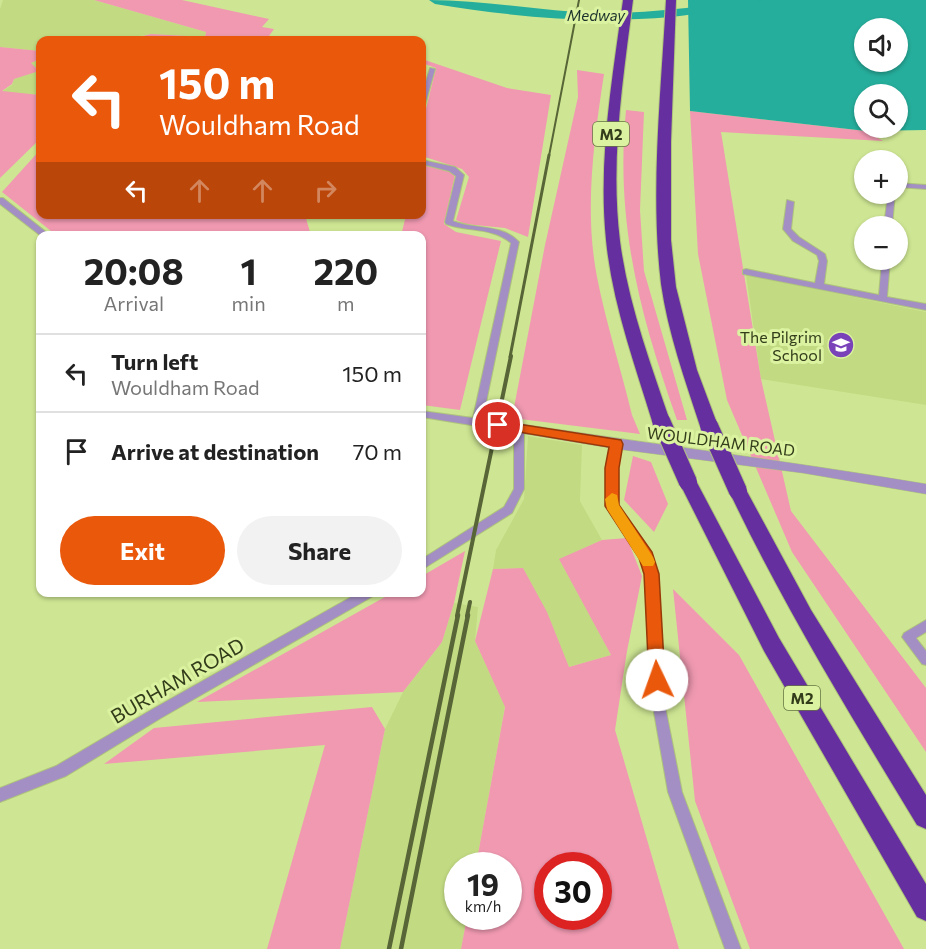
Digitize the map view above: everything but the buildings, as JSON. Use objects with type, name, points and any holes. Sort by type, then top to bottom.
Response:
[{"type":"highway","name":"M2","points":[[628,0],[610,147],[609,186],[613,241],[629,323],[661,421],[715,541],[771,645],[926,908]]},
{"type":"highway","name":"M2","points":[[671,0],[664,162],[664,240],[667,269],[689,370],[709,426],[774,566],[817,642],[926,817]]},
{"type":"street","points":[[426,91],[432,69]]},
{"type":"street","points":[[426,163],[452,169],[460,175],[449,222],[459,227],[499,232],[509,236],[514,242],[477,422],[426,415]]},
{"type":"street","points":[[908,186],[926,187]]},
{"type":"street","points":[[0,200],[40,231]]},
{"type":"street","points":[[790,202],[787,229],[796,239],[821,254],[823,261],[819,286]]},
{"type":"street","points":[[883,299],[884,270]]},
{"type":"street","points":[[746,272],[926,307]]},
{"type":"street","name":"WOULDHAM ROAD","points":[[477,422],[617,444],[803,468],[926,489]]},
{"type":"street","points":[[426,561],[508,510],[519,489],[519,429]]},
{"type":"street","points":[[617,444],[612,468],[612,506],[646,556],[652,574],[658,701],[675,792],[733,949]]},
{"type":"street","name":"BURHAM ROAD","points":[[0,795],[61,771],[156,714],[362,597]]},
{"type":"street","points":[[926,625],[908,637],[926,660]]},
{"type":"shaded area","points":[[3,0],[94,0],[206,32],[205,36],[151,34],[36,36],[36,51],[0,47],[0,9]]},
{"type":"shaded area","points":[[94,0],[182,0],[269,19],[262,27],[274,29],[269,36],[205,36],[206,32]]},
{"type":"shaded area","points":[[151,34],[187,36],[143,36]]},
{"type":"shaded area","points":[[0,47],[36,51],[36,61],[31,63],[36,68],[36,72],[14,79],[12,84],[2,91],[36,95],[36,143],[0,178]]},
{"type":"shaded area","points":[[426,60],[507,88],[551,95],[528,237],[505,228],[465,224],[456,220],[469,177],[462,169],[426,157],[426,109],[436,68],[426,64]]},
{"type":"shaded area","points":[[36,61],[36,68],[30,63]]},
{"type":"shaded area","points":[[577,70],[604,74],[592,175],[593,252],[609,329],[632,415],[640,434],[512,418],[545,245],[578,97]]},
{"type":"shaded area","points":[[36,71],[36,95],[1,92],[12,85],[14,79]]},
{"type":"shaded area","points":[[626,110],[644,112],[640,210],[644,271],[687,420],[677,420],[652,343],[634,268],[624,191]]},
{"type":"shaded area","points":[[690,111],[854,130],[854,138],[878,138],[883,141],[721,132],[761,379],[791,511],[926,688],[926,752],[792,552],[727,400],[698,254]]},
{"type":"shaded area","points":[[36,154],[36,219],[306,219],[310,231],[51,231],[2,192]]},
{"type":"shaded area","points":[[426,166],[452,171],[455,175],[444,224],[456,232],[501,241],[460,410],[426,406],[426,231],[402,231],[405,219],[426,219]]},
{"type":"shaded area","name":"The Pilgrim School","points":[[746,275],[926,312],[926,405],[761,379]]},
{"type":"shaded area","points":[[528,436],[582,445],[580,501],[602,540],[560,559],[611,655],[569,667],[523,568],[493,569],[496,550],[524,499]]},
{"type":"shaded area","points":[[633,456],[651,462],[668,504],[654,532],[624,500]]},
{"type":"shaded area","points":[[627,538],[642,576],[627,651],[615,730],[679,949],[461,949],[465,930],[522,930],[522,852],[478,852],[505,707],[475,641],[493,569],[523,568],[547,612],[569,667],[611,655],[559,559],[602,540]]},
{"type":"shaded area","points":[[465,551],[454,603],[442,642],[403,692],[197,702],[385,597],[426,597],[426,574]]},
{"type":"shaded area","points":[[673,589],[739,655],[904,949],[750,949],[695,801]]},
{"type":"shaded area","points":[[454,603],[478,607],[475,641],[505,706],[478,852],[444,852],[444,930],[465,930],[461,949],[340,949],[385,729],[403,692],[442,642]]},
{"type":"shaded area","points":[[372,707],[385,729],[340,949],[267,949],[325,745],[104,764],[154,728]]},
{"type":"water","points":[[688,0],[926,0],[926,130],[908,130],[908,84],[854,84],[854,130],[690,111]]},
{"type":"waterway","name":"Medway","points":[[435,0],[492,9],[577,16],[674,13],[757,0]]},
{"type":"railway","points":[[549,156],[579,0]]},
{"type":"railway","points":[[510,357],[549,155]]},
{"type":"railway","points":[[457,616],[511,356]]},
{"type":"railway","points":[[467,616],[470,602]]},
{"type":"railway","points":[[389,949],[458,615]]},
{"type":"railway","points":[[401,949],[468,615]]},
{"type":"slow traffic","points":[[612,499],[612,506],[636,540],[648,562]]},
{"type":"place","name":"The Pilgrim School","points":[[841,345]]},
{"type":"route","points":[[498,425],[617,444],[612,468],[612,506],[646,556],[652,574],[657,680]]}]
